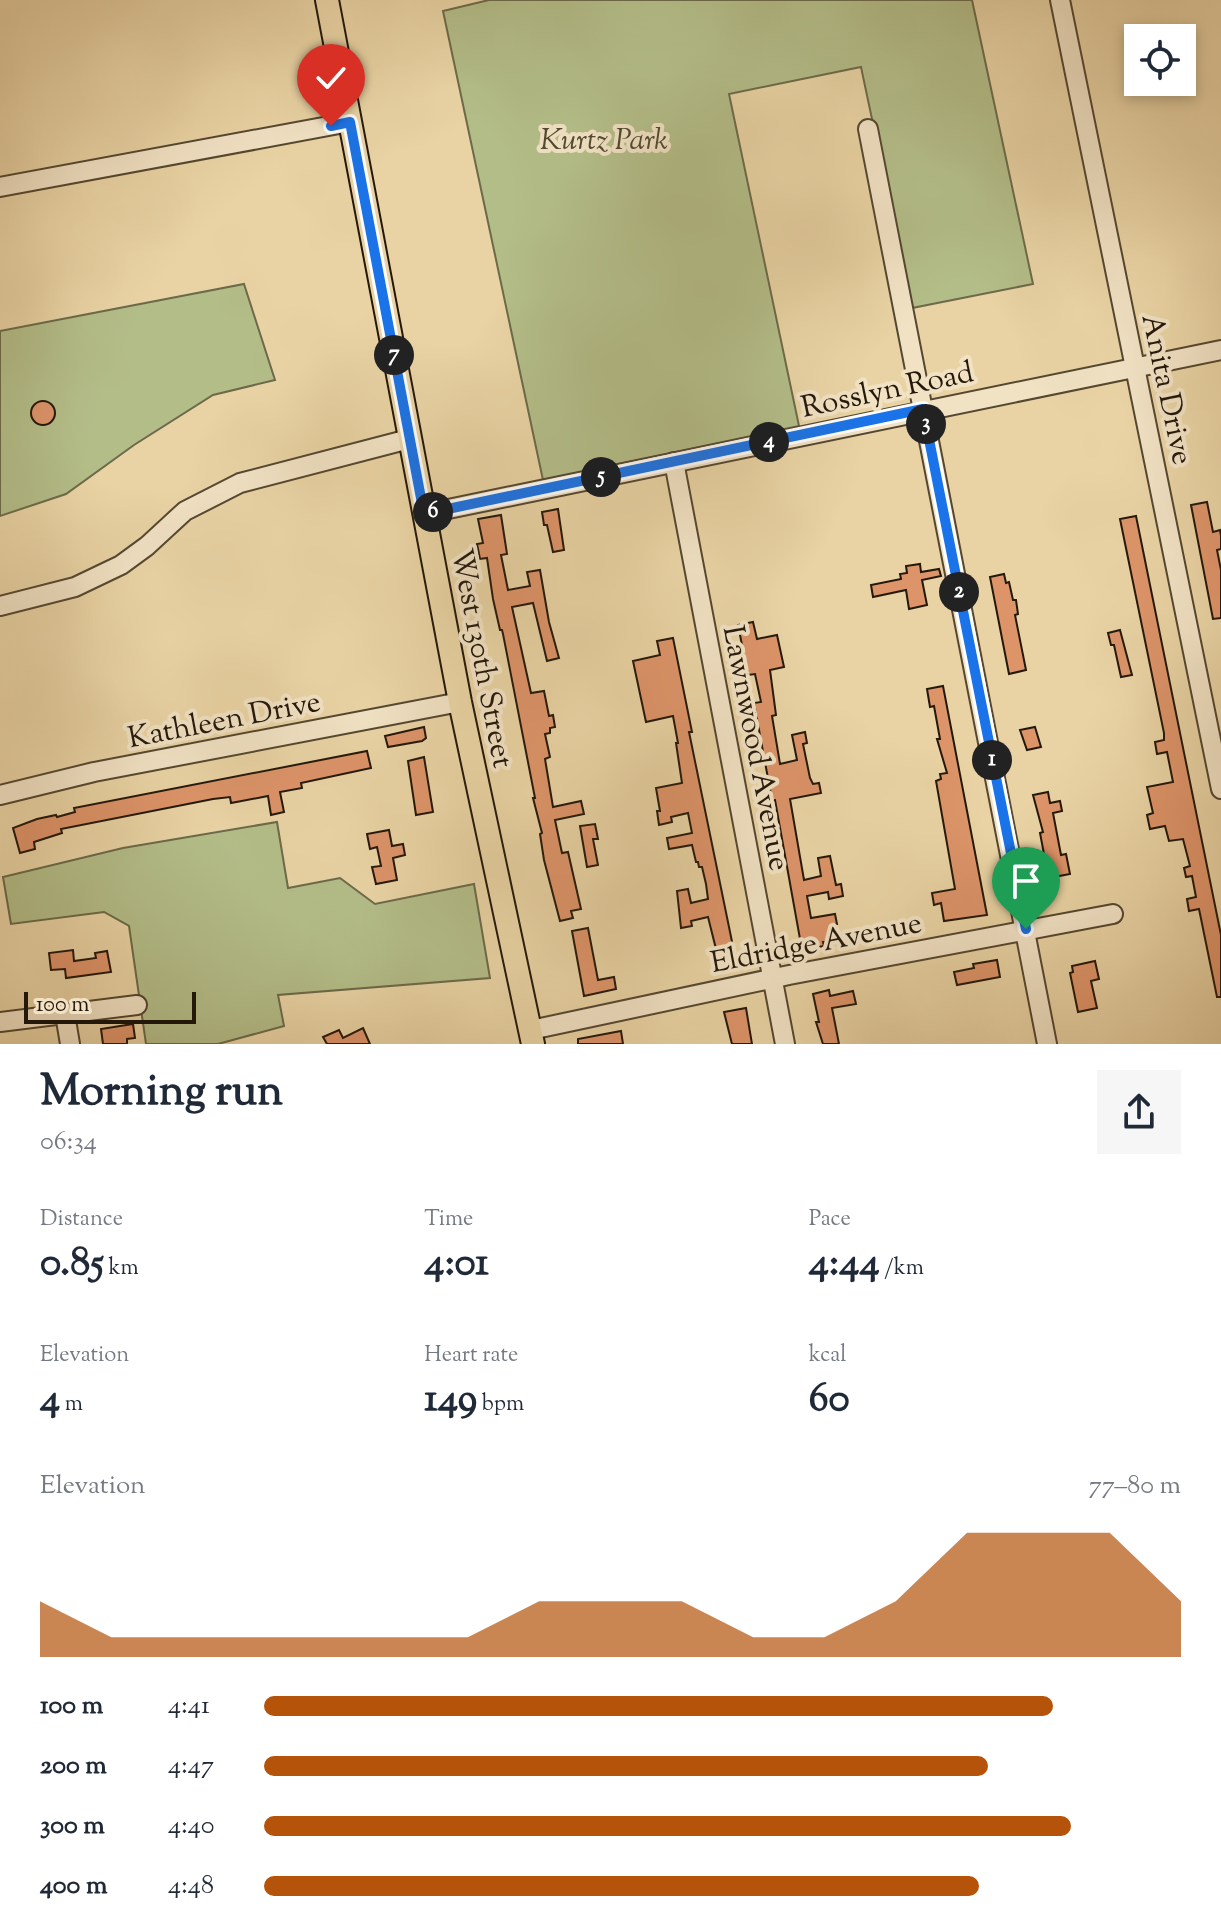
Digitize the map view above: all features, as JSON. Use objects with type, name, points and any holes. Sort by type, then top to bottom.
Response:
[{"type":"main road","name":"West 130th Street","points":[[327,0],[460,702],[532,1037]]},
{"type":"street","name":"Anita Drive","points":[[1060,0],[1221,789]]},
{"type":"street","points":[[0,187],[350,122]]},
{"type":"street","points":[[868,129],[1047,1044]]},
{"type":"street","name":"Rosslyn Road","points":[[424,514],[1221,350]]},
{"type":"street","points":[[0,606],[75,587],[121,565],[185,511],[240,483],[409,439]]},
{"type":"street","name":"Lawnwood Avenue","points":[[674,462],[785,1044]]},
{"type":"street","name":"Kathleen Drive","points":[[0,795],[94,772],[460,702]]},
{"type":"street","name":"Eldridge Avenue","points":[[532,1037],[772,979],[1113,914]]},
{"type":"street","points":[[0,1022],[137,1005]]},
{"type":"street","points":[[65,1014],[70,1044]]},
{"type":"green space","name":"Kurtz Park","points":[[489,0],[972,0],[1033,284],[912,308],[861,67],[729,94],[799,426],[543,480],[443,11]]},
{"type":"green space","points":[[244,284],[275,380],[213,395],[134,445],[66,494],[0,516],[0,331]]},
{"type":"green space","points":[[277,822],[288,888],[340,878],[375,904],[474,884],[490,978],[278,995],[284,1026],[218,1044],[146,1044],[129,926],[104,912],[11,924],[3,877],[123,848]]},
{"type":"building","points":[[43,401],[52,404],[55,413],[52,422],[43,425],[34,422],[31,413],[34,404]]},
{"type":"building","points":[[1207,502],[1213,532],[1220,530],[1221,536],[1221,549],[1217,550],[1221,570],[1221,618],[1213,619],[1191,505]]},
{"type":"building","points":[[558,509],[564,550],[553,552],[542,512]]},
{"type":"building","points":[[501,515],[507,554],[501,555],[508,590],[530,586],[527,572],[540,570],[559,658],[547,661],[533,603],[512,607],[531,693],[544,691],[549,716],[553,715],[555,727],[545,734],[550,757],[545,759],[553,807],[581,801],[584,814],[555,820],[562,853],[568,852],[581,909],[571,911],[573,918],[560,921],[544,860],[542,833],[487,558],[480,559],[477,544],[483,543],[478,519]]},
{"type":"building","points":[[1136,516],[1221,935],[1221,997],[1217,997],[1199,909],[1189,911],[1187,899],[1196,897],[1192,876],[1186,877],[1184,868],[1190,866],[1183,839],[1169,841],[1165,826],[1150,829],[1147,815],[1153,813],[1147,787],[1173,782],[1167,752],[1157,754],[1155,742],[1164,740],[1164,733],[1120,519]]},
{"type":"building","points":[[920,564],[921,572],[939,569],[941,576],[922,580],[927,605],[909,609],[906,590],[873,597],[871,585],[901,579],[900,574],[907,573],[906,566]]},
{"type":"building","points":[[1004,574],[1013,600],[1016,600],[1018,614],[1015,615],[1026,670],[1009,674],[990,577]]},
{"type":"building","points":[[753,622],[757,639],[777,635],[784,667],[770,670],[776,715],[772,716],[780,764],[797,760],[792,735],[805,732],[807,743],[803,744],[810,778],[813,784],[819,783],[821,793],[790,799],[804,880],[821,876],[818,858],[830,856],[836,885],[841,884],[843,896],[829,899],[828,892],[807,896],[811,918],[835,914],[835,940],[823,942],[824,946],[802,950],[754,703],[761,702],[755,674],[748,675],[738,625]]},
{"type":"building","points":[[1120,630],[1132,675],[1121,677],[1108,633]]},
{"type":"building","points":[[673,638],[737,966],[721,969],[708,917],[691,921],[692,926],[681,928],[677,891],[688,889],[691,903],[708,899],[706,884],[692,845],[669,849],[667,838],[692,833],[688,813],[671,817],[672,822],[659,825],[656,788],[682,783],[678,743],[673,716],[646,722],[633,661],[660,655],[657,641]]},
{"type":"building","points":[[943,686],[987,915],[944,921],[941,903],[934,905],[932,893],[955,889],[936,781],[941,779],[940,774],[947,773],[937,739],[940,739],[934,706],[930,707],[927,689]]},
{"type":"building","points":[[424,727],[426,738],[422,741],[388,747],[385,736]]},
{"type":"building","points":[[1035,727],[1041,747],[1027,750],[1020,730]]},
{"type":"building","points":[[367,751],[371,768],[301,783],[302,788],[280,792],[284,812],[271,815],[268,796],[231,803],[230,797],[213,799],[61,829],[62,833],[34,842],[35,849],[20,853],[13,828],[37,819],[75,812],[74,808]]},
{"type":"building","points":[[424,757],[433,812],[416,815],[408,761]]},
{"type":"building","points":[[1048,792],[1050,803],[1060,801],[1062,811],[1053,813],[1061,855],[1066,854],[1070,874],[1054,877],[1052,869],[1047,870],[1040,833],[1043,832],[1033,795]]},
{"type":"building","points":[[595,824],[598,839],[593,839],[598,865],[587,867],[580,826]]},
{"type":"building","points":[[389,830],[392,846],[403,844],[405,855],[393,858],[397,880],[376,884],[372,867],[381,866],[377,847],[370,849],[367,834]]},
{"type":"building","points":[[588,928],[598,980],[614,977],[616,989],[584,996],[572,931]]},
{"type":"building","points":[[73,950],[74,961],[96,958],[95,953],[107,951],[111,972],[66,978],[65,969],[51,970],[49,953]]},
{"type":"building","points":[[997,960],[1000,977],[957,985],[954,972],[974,968],[973,964]]},
{"type":"building","points":[[1095,961],[1099,979],[1091,981],[1097,1008],[1078,1012],[1070,973],[1073,972],[1072,966]]},
{"type":"building","points":[[829,990],[830,996],[853,991],[856,1004],[832,1008],[839,1044],[823,1044],[816,1022],[819,1022],[813,994]]},
{"type":"building","points":[[746,1008],[752,1044],[732,1044],[724,1012]]},
{"type":"building","points":[[133,1024],[135,1038],[127,1039],[127,1044],[103,1044],[101,1029]]},
{"type":"building","points":[[363,1028],[370,1044],[327,1044],[323,1037],[339,1030],[343,1038]]},
{"type":"building","points":[[621,1031],[623,1044],[578,1044],[578,1039]]},
{"type":"route","points":[[331,126],[350,122],[424,514],[923,409],[1026,929]]}]
